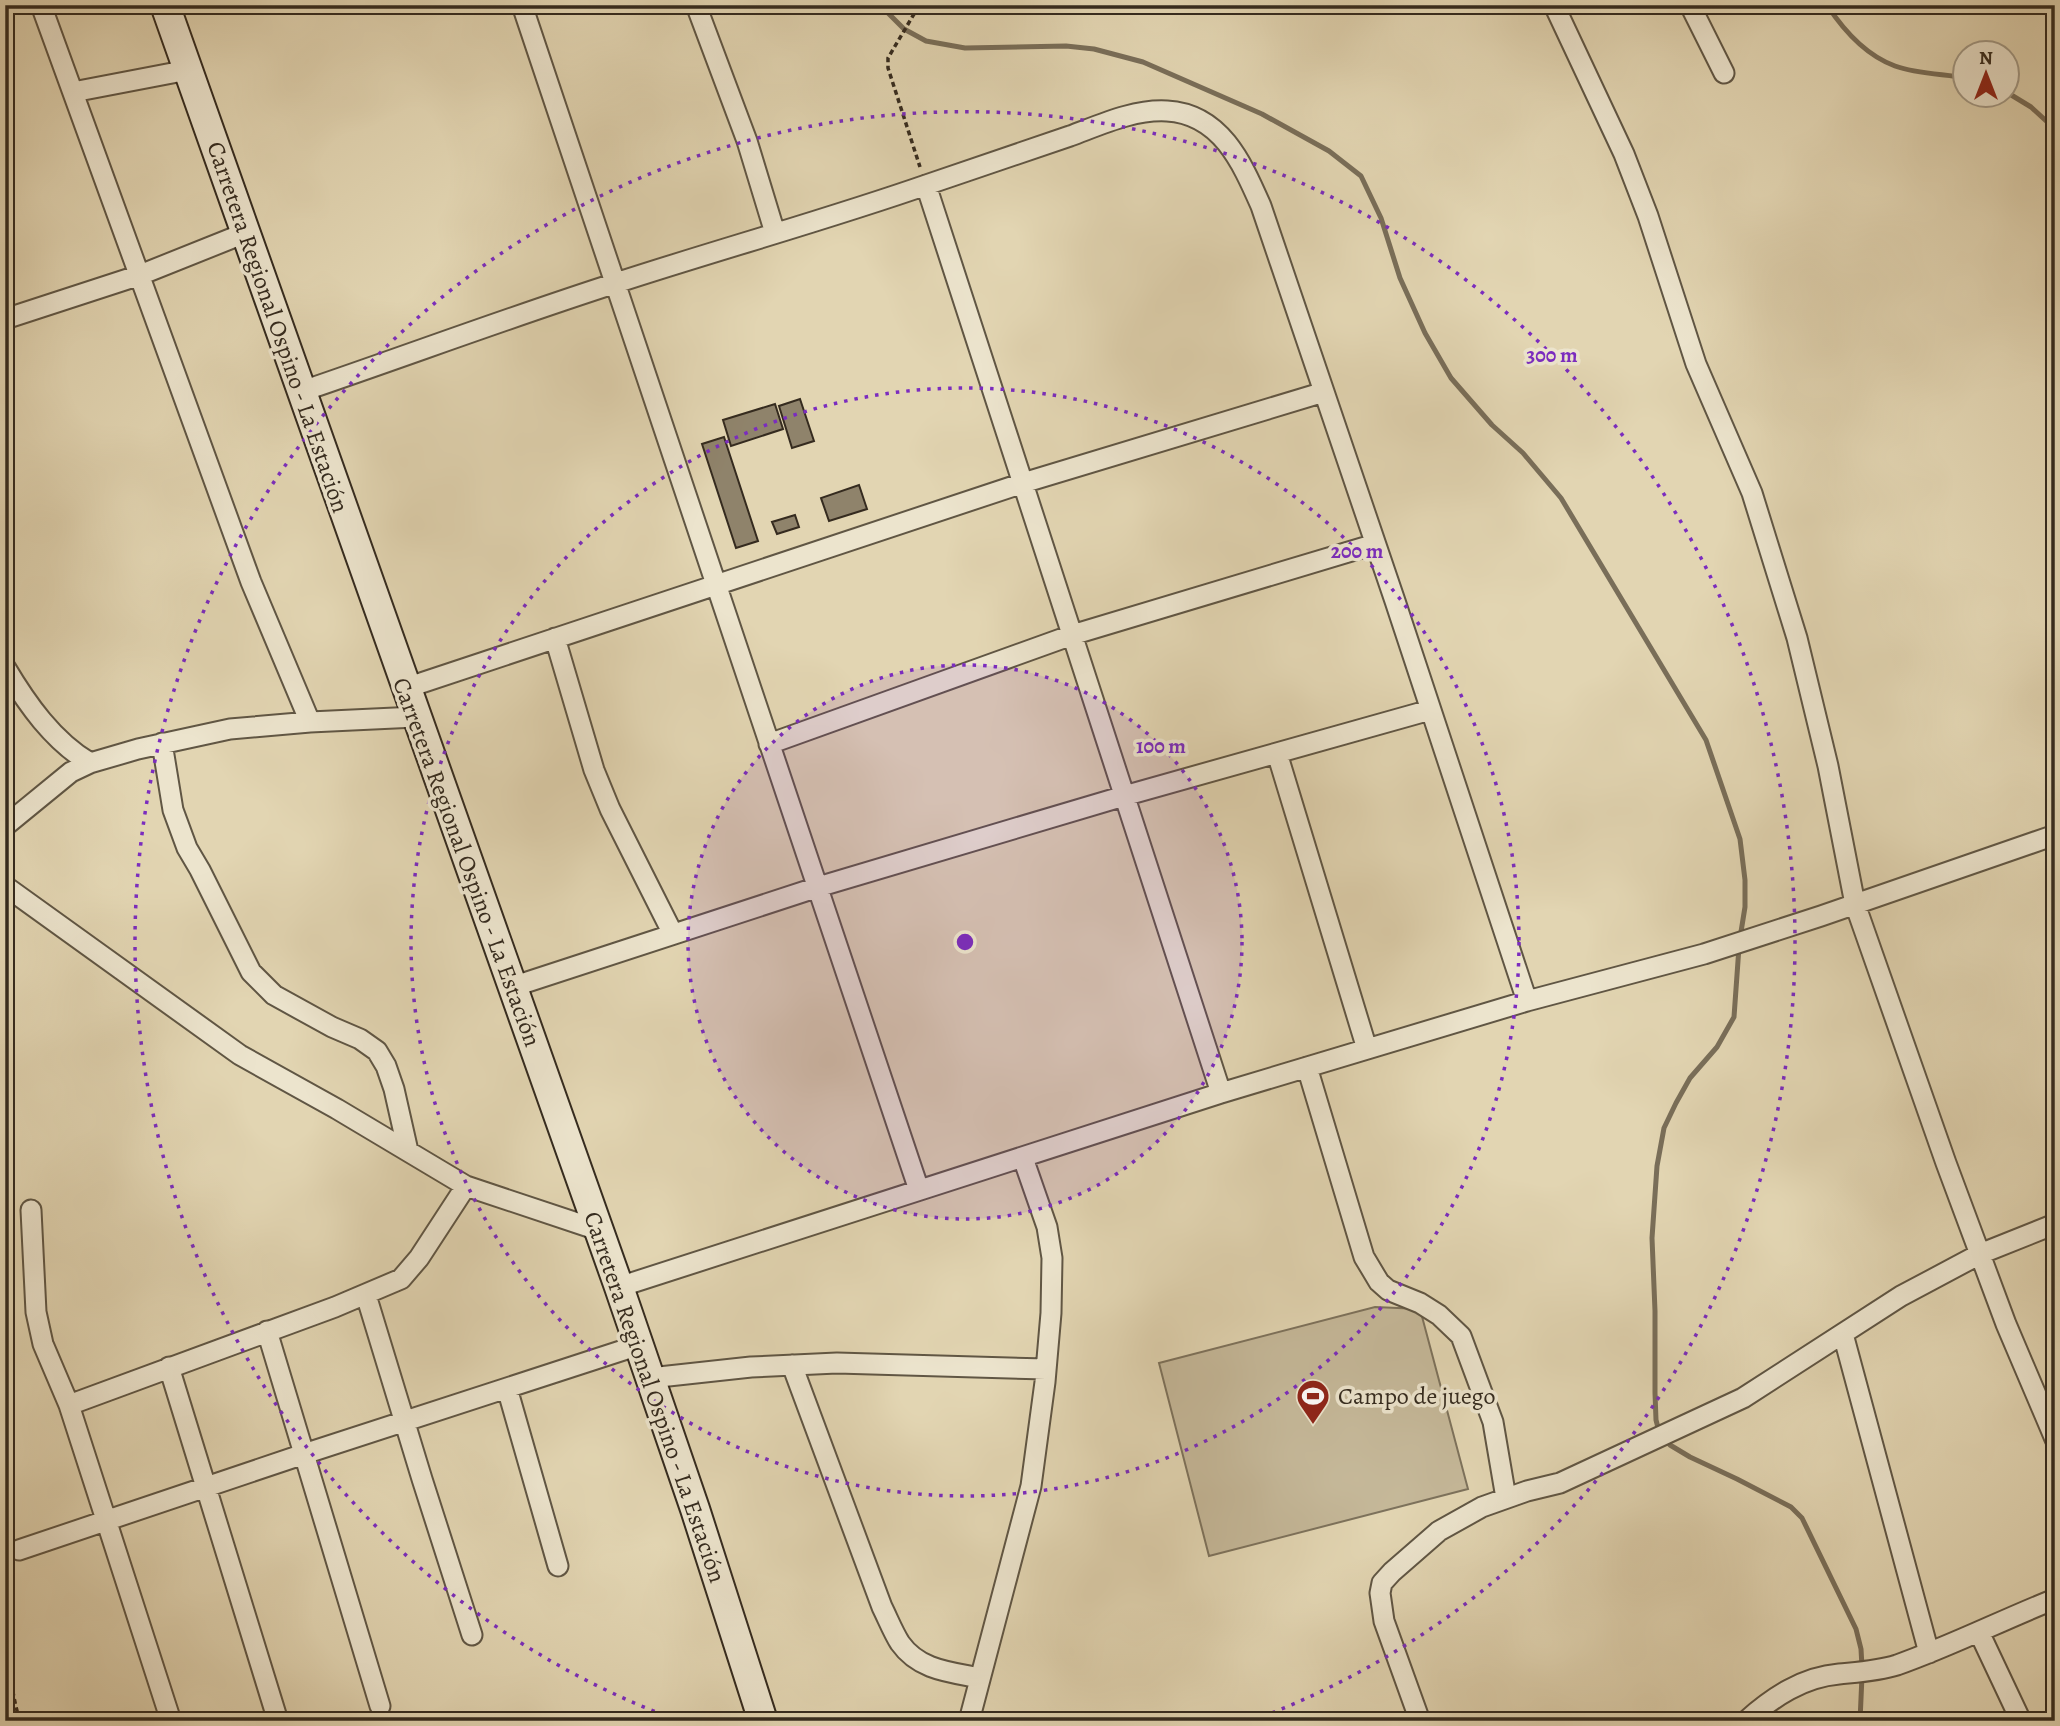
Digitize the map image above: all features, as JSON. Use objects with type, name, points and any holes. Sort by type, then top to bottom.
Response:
[{"type":"main road","name":"Carretera Regional Ospino - La Estación","points":[[165,5],[619,1287],[763,1721]]},
{"type":"street","points":[[41,5],[251,582],[310,722]]},
{"type":"street","points":[[522,5],[919,1190]]},
{"type":"street","points":[[696,5],[747,141],[775,233]]},
{"type":"street","points":[[1554,5],[1624,154],[1648,216],[1696,364],[1752,493],[1797,638],[1828,766],[1855,904],[2006,1324],[2055,1439]]},
{"type":"street","points":[[1690,5],[1724,73]]},
{"type":"street","points":[[73,92],[188,70]]},
{"type":"street","points":[[300,392],[615,284],[926,186],[1145,111],[1168,110],[1191,116],[1209,125],[1230,145],[1247,173],[1261,206],[1527,1001]]},
{"type":"street","points":[[926,186],[1221,1093]]},
{"type":"street","points":[[5,319],[140,275],[244,233]]},
{"type":"street","points":[[406,688],[1023,483],[1324,392]]},
{"type":"street","points":[[769,744],[1072,635],[1375,544]]},
{"type":"street","points":[[555,638],[594,769],[610,809],[673,934]]},
{"type":"street","points":[[5,667],[37,715],[64,744],[90,763]]},
{"type":"street","points":[[512,987],[818,887],[1124,796],[1430,710]]},
{"type":"street","points":[[5,826],[71,772],[90,763],[162,743],[230,729],[416,717]]},
{"type":"street","points":[[162,743],[173,810],[187,848],[251,972],[274,995],[360,1039],[377,1052],[386,1066],[394,1089],[408,1151]]},
{"type":"street","points":[[1277,753],[1367,1049]]},
{"type":"street","points":[[619,1287],[1221,1093],[1527,1001],[1704,954],[2055,835]]},
{"type":"street","points":[[5,886],[240,1055],[466,1186],[598,1230]]},
{"type":"street","points":[[1307,1068],[1364,1257],[1379,1282],[1388,1290],[1420,1303],[1439,1315],[1461,1336],[1493,1422],[1506,1498]]},
{"type":"street","points":[[969,1721],[1031,1486],[1046,1369],[1052,1258],[1047,1227],[1023,1158]]},
{"type":"street","points":[[69,1405],[390,1286],[409,1272],[466,1186]]},
{"type":"street","points":[[31,1210],[32,1270],[37,1321],[43,1344],[69,1405],[171,1721]]},
{"type":"street","points":[[1420,1721],[1384,1620],[1380,1605],[1382,1583],[1439,1531],[1482,1507],[1560,1483],[1743,1398],[1901,1296],[1980,1254],[2055,1224]]},
{"type":"street","points":[[366,1294],[472,1635]]},
{"type":"street","points":[[267,1331],[380,1706]]},
{"type":"street","points":[[1843,1334],[1929,1653]]},
{"type":"street","points":[[19,1550],[639,1345]]},
{"type":"street","points":[[650,1378],[751,1367],[838,1363],[1046,1369]]},
{"type":"street","points":[[792,1365],[882,1607],[900,1642],[914,1658],[932,1669],[980,1678]]},
{"type":"street","points":[[169,1367],[278,1721]]},
{"type":"street","points":[[507,1388],[558,1566]]},
{"type":"street","points":[[1746,1721],[1789,1689],[1813,1679],[1894,1666],[2055,1599]]},
{"type":"street","points":[[1979,1632],[2021,1721]]},
{"type":"path","points":[[912,5],[914,14],[888,58],[888,68],[926,186]]},
{"type":"path","points":[[19,1550],[10,1568],[6,1615],[12,1687],[20,1721]]},
{"type":"shaded area","name":"Campo de juego","points":[[1375,1307],[1420,1309],[1468,1489],[1209,1556],[1159,1363]]},
{"type":"building","points":[[800,399],[814,441],[792,448],[779,406]]},
{"type":"building","points":[[775,404],[783,429],[731,446],[723,420]]},
{"type":"building","points":[[724,437],[758,541],[736,548],[702,444]]},
{"type":"building","points":[[859,485],[867,509],[829,521],[821,498]]},
{"type":"building","points":[[795,515],[799,527],[777,534],[772,522]]},
{"type":"waterway","points":[[880,5],[904,29],[926,41],[965,48],[1066,46],[1094,49],[1143,62],[1262,114],[1329,151],[1361,176],[1381,218],[1400,278],[1425,333],[1451,378],[1492,425],[1523,453],[1561,498],[1706,740],[1740,839],[1745,880],[1745,907],[1740,938]]},
{"type":"waterway","points":[[1827,5],[1856,41],[1884,61],[1912,71],[1952,76]]},
{"type":"waterway","points":[[2022,102],[2055,129]]},
{"type":"waterway","points":[[1739,947],[1734,1017],[1717,1047],[1690,1078],[1676,1103],[1664,1128],[1657,1166],[1652,1238],[1656,1420],[1660,1435],[1670,1445],[1791,1507],[1802,1518],[1856,1629],[1862,1667]]},
{"type":"waterway","points":[[1860,1721],[1862,1676]]},
{"type":"place","name":"Campo de juego","points":[[1313,1426]]}]
